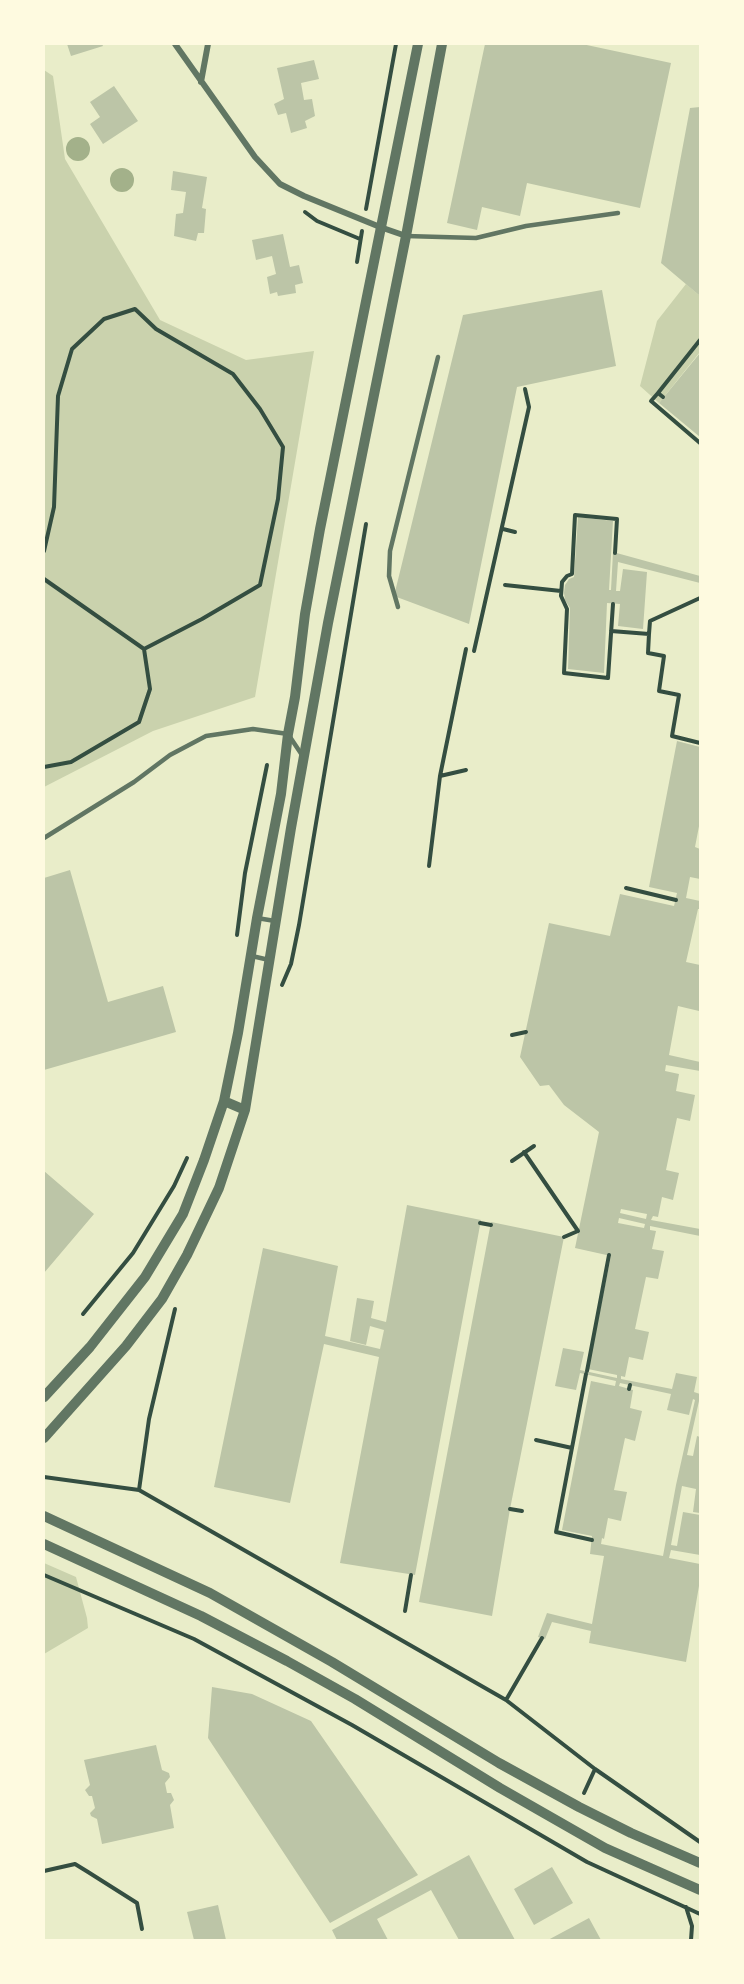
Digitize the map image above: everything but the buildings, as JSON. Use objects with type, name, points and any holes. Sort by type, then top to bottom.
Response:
[{"type":"street","points":[[175,44],[255,157],[280,184],[304,196],[406,236]]},
{"type":"street","points":[[201,83],[208,44]]},
{"type":"street","points":[[44,1397],[90,1347],[146,1277],[183,1214],[224,1101],[281,794],[305,614],[320,529],[418,44]]},
{"type":"street","points":[[44,1438],[126,1346],[162,1299],[187,1255],[219,1188],[245,1110],[328,623],[442,44]]},
{"type":"street","points":[[224,1101],[245,1110]]},
{"type":"street","points":[[44,1516],[210,1593],[332,1662],[499,1763],[631,1833],[700,1863]]},
{"type":"street","points":[[44,1544],[201,1616],[268,1651],[356,1699],[500,1788],[605,1848],[700,1890]]},
{"type":"lane","points":[[406,236],[476,238],[526,226],[618,213]]},
{"type":"lane","points":[[398,607],[389,576],[390,551],[438,357]]},
{"type":"lane","points":[[44,838],[134,782],[170,755],[206,736],[253,729],[288,734],[304,757]]},
{"type":"lane","points":[[257,918],[276,921]]},
{"type":"lane","points":[[252,956],[269,960]]},
{"type":"path","points":[[355,272],[396,44]]},
{"type":"path","points":[[44,551],[54,507],[58,396],[72,349],[104,319],[135,309],[156,329],[233,374],[260,409],[283,447],[278,499],[260,585],[144,649]]},
{"type":"path","points":[[700,340],[651,401],[700,443]]},
{"type":"path","points":[[474,651],[529,407],[525,389]]},
{"type":"path","points":[[658,393],[663,397]]},
{"type":"path","points":[[280,990],[291,964],[299,925],[367,514]]},
{"type":"path","points":[[613,604],[608,678],[564,673],[567,609],[561,591],[562,582],[572,574],[575,515],[617,519],[615,553]]},
{"type":"path","points":[[503,529],[516,532]]},
{"type":"path","points":[[44,579],[144,649],[150,689],[139,722],[71,762],[44,767]]},
{"type":"path","points":[[505,585],[561,591]]},
{"type":"path","points":[[700,598],[650,621],[648,652],[664,656],[659,691],[679,695],[672,736],[700,743]]},
{"type":"path","points":[[611,630],[649,634]]},
{"type":"path","points":[[429,866],[440,776],[466,649]]},
{"type":"path","points":[[236,941],[245,873],[267,765]]},
{"type":"path","points":[[440,776],[466,770]]},
{"type":"path","points":[[626,888],[676,900]]},
{"type":"path","points":[[512,1035],[526,1032]]},
{"type":"path","points":[[512,1161],[534,1146]]},
{"type":"path","points":[[524,1153],[578,1231],[564,1237]]},
{"type":"path","points":[[83,1314],[133,1253],[174,1186],[188,1154]]},
{"type":"path","points":[[480,1223],[491,1226]]},
{"type":"path","points":[[592,1540],[556,1532],[609,1255]]},
{"type":"path","points":[[139,1490],[149,1419],[176,1304]]},
{"type":"path","points":[[536,1440],[572,1448]]},
{"type":"path","points":[[44,1477],[139,1490],[506,1700],[595,1769],[700,1842]]},
{"type":"path","points":[[510,1509],[522,1511]]},
{"type":"path","points":[[44,1575],[194,1639],[352,1725],[587,1862],[700,1914]]},
{"type":"path","points":[[405,1611],[411,1575]]},
{"type":"path","points":[[506,1700],[542,1638]]},
{"type":"path","points":[[579,1807],[595,1769]]},
{"type":"path","points":[[44,1871],[75,1864],[137,1903],[142,1929]]},
{"type":"path","points":[[686,1907],[692,1926],[692,1941]]},
{"type":"shaded area","points":[[44,70],[53,76],[65,159],[160,320],[246,360],[314,351],[255,697],[153,731],[44,787]]},
{"type":"shaded area","points":[[78,137],[86,141],[90,149],[86,157],[78,161],[70,157],[66,149],[70,141]]},
{"type":"shaded area","points":[[122,168],[130,172],[134,180],[130,188],[122,192],[114,188],[110,180],[114,172]]},
{"type":"shaded area","points":[[686,284],[700,296],[700,352],[659,403],[640,386],[657,321]]},
{"type":"shaded area","points":[[44,1563],[76,1577],[88,1628],[44,1654]]}]
